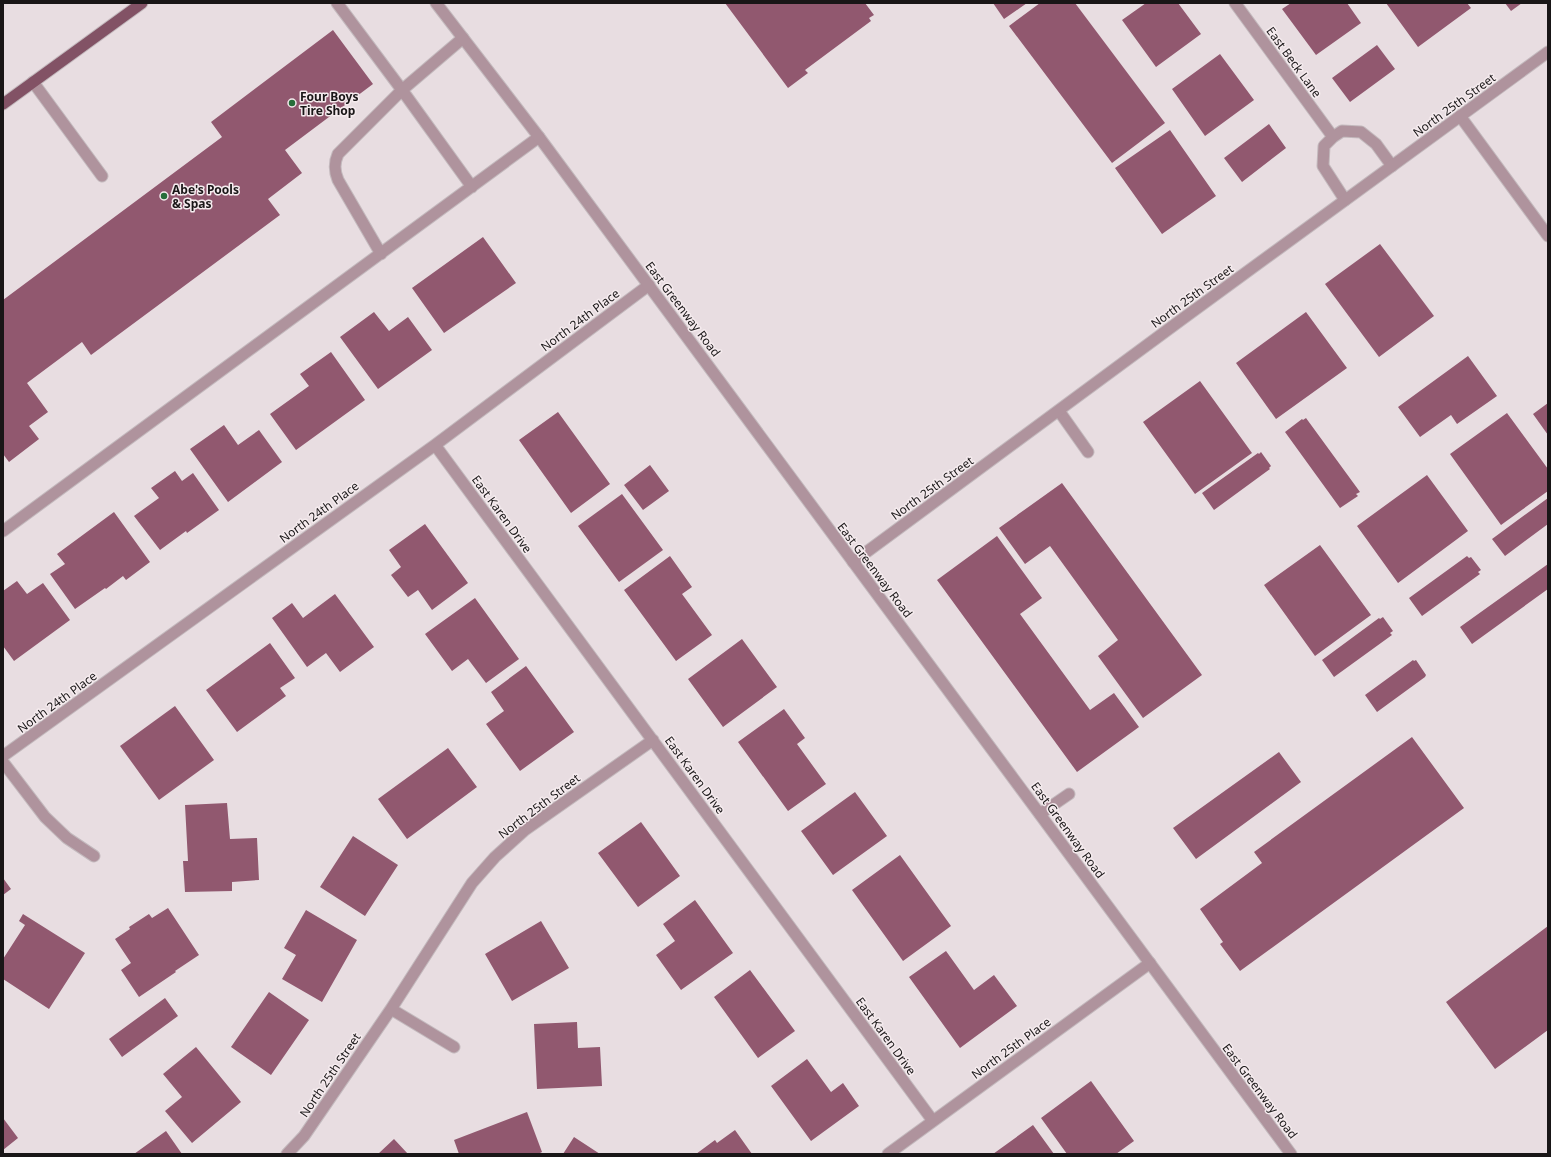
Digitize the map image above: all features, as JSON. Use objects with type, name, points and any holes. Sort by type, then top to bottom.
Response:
[{"type":"main road","points":[[3,104],[142,3]]},
{"type":"street","points":[[337,3],[472,187]]},
{"type":"street","name":"East Greenway Road","points":[[436,3],[539,137],[649,285],[1291,1154]]},
{"type":"street","name":"East Beck Lane","points":[[1235,3],[1333,137]]},
{"type":"street","points":[[381,254],[338,180],[334,172],[334,161],[338,154],[402,90],[463,38]]},
{"type":"street","name":"North 25th Street","points":[[853,562],[1175,324],[1548,52]]},
{"type":"street","points":[[34,82],[102,176]]},
{"type":"street","points":[[1460,116],[1548,236]]},
{"type":"street","points":[[1345,200],[1323,166],[1324,146],[1333,137],[1342,131],[1361,132],[1376,144],[1392,166]]},
{"type":"street","points":[[3,531],[539,137]]},
{"type":"street","name":"North 24th Place","points":[[3,756],[435,444],[649,285]]},
{"type":"street","points":[[1059,411],[1088,452]]},
{"type":"street","name":"East Karen Drive","points":[[435,444],[933,1121]]},
{"type":"street","name":"North 25th Street","points":[[287,1154],[304,1136],[391,1009],[472,883],[495,857],[525,830],[653,740]]},
{"type":"street","points":[[3,762],[45,817],[67,838],[94,856]]},
{"type":"street","points":[[1040,814],[1069,794]]},
{"type":"street","name":"North 25th Place","points":[[888,1154],[1150,963]]},
{"type":"street","points":[[391,1009],[454,1047]]},
{"type":"building","points":[[725,3],[865,3],[874,15],[869,18],[871,21],[805,70],[808,73],[788,88]]},
{"type":"building","points":[[993,3],[1027,3],[1004,19]]},
{"type":"building","points":[[1040,3],[1075,3],[1165,123],[1112,163],[1009,26]]},
{"type":"building","points":[[1146,3],[1178,3],[1201,34],[1156,67],[1122,20]]},
{"type":"building","points":[[1291,3],[1347,3],[1361,23],[1316,55],[1282,9]]},
{"type":"building","points":[[1386,3],[1467,3],[1471,8],[1418,47]]},
{"type":"building","points":[[1505,3],[1522,3],[1511,11]]},
{"type":"building","points":[[333,30],[373,84],[285,150],[302,173],[268,199],[280,215],[91,355],[82,342],[27,383],[48,412],[29,426],[39,439],[9,462],[3,454],[3,300],[222,137],[211,122]]},
{"type":"building","points":[[1377,45],[1395,69],[1350,102],[1332,78]]},
{"type":"building","points":[[1220,54],[1254,100],[1205,136],[1172,89]]},
{"type":"building","points":[[1269,124],[1286,148],[1242,182],[1224,158]]},
{"type":"building","points":[[1170,130],[1216,196],[1162,234],[1115,168]]},
{"type":"building","points":[[483,237],[516,283],[444,333],[412,288]]},
{"type":"building","points":[[1380,244],[1434,316],[1379,357],[1325,284]]},
{"type":"building","points":[[374,312],[389,331],[408,317],[432,350],[378,389],[340,337]]},
{"type":"building","points":[[1306,312],[1347,368],[1276,419],[1236,363]]},
{"type":"building","points":[[331,352],[365,400],[296,450],[270,414],[309,386],[300,374]]},
{"type":"building","points":[[1468,356],[1497,396],[1457,424],[1451,415],[1420,437],[1398,407]]},
{"type":"building","points":[[1200,381],[1252,453],[1195,494],[1143,422]]},
{"type":"building","points":[[1548,403],[1548,435],[1533,414]]},
{"type":"building","points":[[558,412],[610,484],[571,513],[519,440]]},
{"type":"building","points":[[1507,413],[1548,469],[1548,491],[1501,525],[1450,454]]},
{"type":"building","points":[[1306,418],[1360,492],[1356,494],[1358,496],[1340,508],[1285,432],[1302,419],[1303,420]]},
{"type":"building","points":[[224,425],[238,445],[259,430],[282,462],[228,502],[190,449]]},
{"type":"building","points":[[1261,452],[1271,466],[1269,468],[1270,469],[1214,510],[1202,493]]},
{"type":"building","points":[[650,465],[669,491],[643,510],[624,485]]},
{"type":"building","points":[[175,471],[182,481],[193,473],[219,510],[160,550],[134,516],[159,498],[151,488]]},
{"type":"building","points":[[1427,475],[1468,531],[1398,583],[1357,526]]},
{"type":"building","points":[[1062,483],[1202,675],[1143,718],[1098,656],[1118,640],[1050,546],[1025,564],[999,528]]},
{"type":"building","points":[[622,494],[663,550],[619,582],[578,526]]},
{"type":"building","points":[[1548,498],[1548,524],[1505,556],[1492,539]]},
{"type":"building","points":[[114,512],[150,562],[126,580],[123,576],[75,609],[50,574],[65,564],[57,554]]},
{"type":"building","points":[[425,524],[468,583],[432,610],[418,590],[408,597],[391,575],[401,567],[389,550]]},
{"type":"building","points":[[997,536],[1042,598],[1020,614],[1090,710],[1114,693],[1139,727],[1077,772],[937,580]]},
{"type":"building","points":[[1320,545],[1371,615],[1315,656],[1264,585]]},
{"type":"building","points":[[670,556],[692,587],[682,594],[712,635],[676,661],[624,590]]},
{"type":"building","points":[[1467,556],[1469,558],[1471,557],[1481,570],[1478,572],[1480,574],[1422,616],[1409,598]]},
{"type":"building","points":[[1548,564],[1548,589],[1472,644],[1460,627]]},
{"type":"building","points":[[17,581],[27,594],[43,583],[70,620],[14,661],[3,646],[3,591]]},
{"type":"building","points":[[335,594],[374,647],[340,672],[326,653],[307,667],[272,618],[292,603],[303,618]]},
{"type":"building","points":[[475,598],[519,659],[486,683],[468,659],[452,671],[425,634]]},
{"type":"building","points":[[1383,617],[1393,631],[1390,633],[1392,635],[1334,677],[1322,660],[1379,618],[1380,619]]},
{"type":"building","points":[[742,639],[777,687],[723,727],[688,679]]},
{"type":"building","points":[[270,643],[295,678],[280,688],[286,696],[237,732],[206,690]]},
{"type":"building","points":[[1413,660],[1416,660],[1426,675],[1425,677],[1377,712],[1365,695]]},
{"type":"building","points":[[526,666],[574,732],[520,771],[486,724],[504,711],[491,692]]},
{"type":"building","points":[[175,706],[214,760],[159,800],[120,746]]},
{"type":"building","points":[[784,709],[805,738],[797,744],[826,784],[788,811],[738,742]]},
{"type":"building","points":[[1412,737],[1464,808],[1240,971],[1220,944],[1223,942],[1200,909],[1262,863],[1254,852]]},
{"type":"building","points":[[448,748],[477,787],[407,839],[378,799]]},
{"type":"building","points":[[1279,752],[1301,782],[1196,859],[1173,828]]},
{"type":"building","points":[[855,792],[887,836],[833,875],[801,831]]},
{"type":"building","points":[[227,803],[230,839],[257,838],[259,880],[232,882],[232,891],[185,892],[183,861],[188,861],[185,805]]},
{"type":"building","points":[[641,822],[680,876],[638,907],[598,853]]},
{"type":"building","points":[[353,836],[398,865],[365,916],[320,887]]},
{"type":"building","points":[[900,855],[951,926],[903,961],[852,890]]},
{"type":"building","points":[[3,878],[11,889],[3,895]]},
{"type":"building","points":[[695,900],[733,953],[681,990],[656,955],[675,941],[663,924]]},
{"type":"building","points":[[168,908],[199,955],[139,997],[121,970],[131,963],[115,939],[130,929],[129,927],[149,914],[152,918]]},
{"type":"building","points":[[306,910],[357,940],[322,1002],[282,979],[296,955],[284,948]]},
{"type":"building","points":[[23,914],[85,953],[49,1009],[3,979],[3,959],[25,925],[19,921]]},
{"type":"building","points":[[541,921],[569,968],[512,1001],[485,954]]},
{"type":"building","points":[[1548,926],[1548,1030],[1495,1069],[1446,1002]]},
{"type":"building","points":[[946,951],[974,990],[994,975],[1017,1006],[960,1048],[909,977]]},
{"type":"building","points":[[750,970],[795,1031],[758,1058],[714,997]]},
{"type":"building","points":[[269,992],[309,1020],[271,1075],[231,1047]]},
{"type":"building","points":[[165,998],[178,1016],[122,1057],[109,1039]]},
{"type":"building","points":[[577,1022],[578,1048],[600,1047],[602,1086],[537,1089],[534,1024]]},
{"type":"building","points":[[196,1047],[241,1102],[192,1143],[165,1111],[182,1097],[163,1074]]},
{"type":"building","points":[[807,1059],[831,1092],[843,1083],[859,1106],[811,1141],[771,1086]]},
{"type":"building","points":[[1091,1081],[1134,1141],[1116,1154],[1067,1154],[1041,1118]]},
{"type":"building","points":[[527,1112],[542,1152],[538,1154],[459,1154],[454,1140]]},
{"type":"building","points":[[3,1118],[18,1138],[3,1150]]},
{"type":"building","points":[[1033,1125],[1054,1154],[993,1154]]},
{"type":"building","points":[[735,1130],[752,1154],[696,1154],[715,1140],[717,1143]]},
{"type":"building","points":[[166,1131],[182,1154],[134,1154]]},
{"type":"building","points":[[574,1137],[600,1154],[563,1154]]},
{"type":"building","points":[[394,1139],[408,1154],[378,1154]]},
{"type":"place","name":"Four Boys Tire Shop","points":[[292,103]]},
{"type":"place","name":"Abe's Pools & Spas","points":[[164,196]]}]
